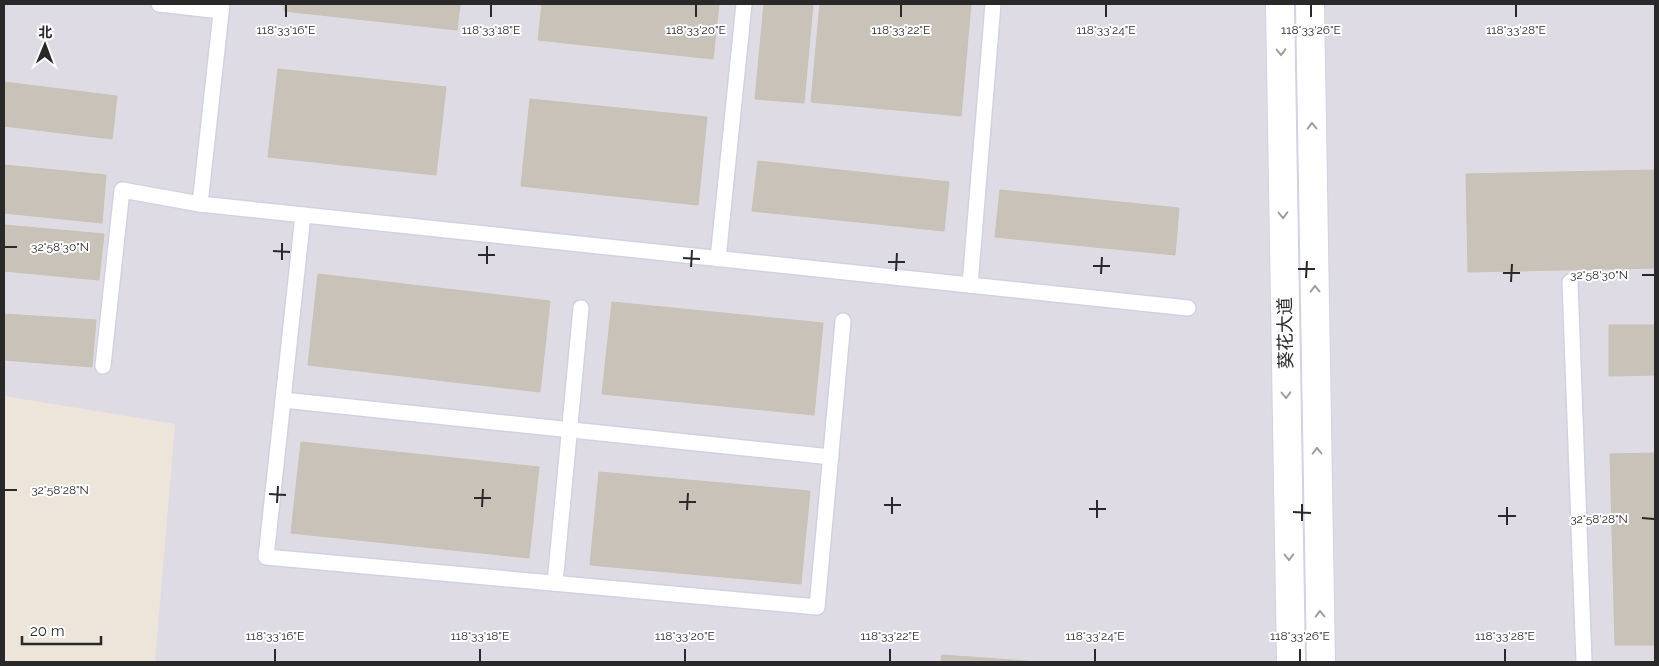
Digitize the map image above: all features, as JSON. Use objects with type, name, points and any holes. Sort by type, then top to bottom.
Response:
[{"type":"street","name":"葵花大道","points":[[1280,4],[1291,662]]},
{"type":"street","name":"葵花大道","points":[[1310,4],[1321,662]]},
{"type":"lane","points":[[159,4],[221,8],[200,204]]},
{"type":"lane","points":[[718,258],[744,4]]},
{"type":"lane","points":[[970,285],[993,4]]},
{"type":"lane","points":[[103,366],[122,190],[200,204],[1188,308]]},
{"type":"lane","points":[[303,214],[266,557],[817,607],[844,321]]},
{"type":"lane","points":[[1570,282],[1584,662]]},
{"type":"lane","points":[[555,583],[581,308]]},
{"type":"lane","points":[[283,400],[831,457]]},
{"type":"shaded area","points":[[4,4],[1655,4],[1655,662],[155,662],[175,424],[4,396]]},
{"type":"building","points":[[284,4],[460,4],[457,30],[284,11]]},
{"type":"building","points":[[542,4],[719,4],[713,59],[538,40]]},
{"type":"building","points":[[764,4],[813,4],[804,103],[755,99]]},
{"type":"building","points":[[820,4],[971,4],[961,116],[811,102]]},
{"type":"building","points":[[278,69],[446,87],[436,175],[268,157]]},
{"type":"building","points":[[4,82],[117,96],[112,139],[4,126]]},
{"type":"building","points":[[530,99],[707,117],[698,205],[521,186]]},
{"type":"building","points":[[758,161],[949,182],[944,231],[752,211]]},
{"type":"building","points":[[4,165],[106,175],[102,223],[4,213]]},
{"type":"building","points":[[1655,170],[1655,268],[1468,272],[1466,174]]},
{"type":"building","points":[[1000,190],[1179,208],[1175,255],[995,237]]},
{"type":"building","points":[[4,225],[104,234],[99,280],[4,271]]},
{"type":"building","points":[[318,274],[550,301],[540,392],[308,365]]},
{"type":"building","points":[[612,302],[823,323],[814,415],[602,394]]},
{"type":"building","points":[[4,314],[96,320],[92,367],[4,360]]},
{"type":"building","points":[[1609,325],[1655,325],[1655,375],[1609,376]]},
{"type":"building","points":[[301,442],[539,467],[529,558],[291,533]]},
{"type":"building","points":[[1655,453],[1655,645],[1615,645],[1610,454]]},
{"type":"building","points":[[599,472],[810,491],[801,584],[590,565]]},
{"type":"building","points":[[942,655],[1040,662],[941,662]]}]
